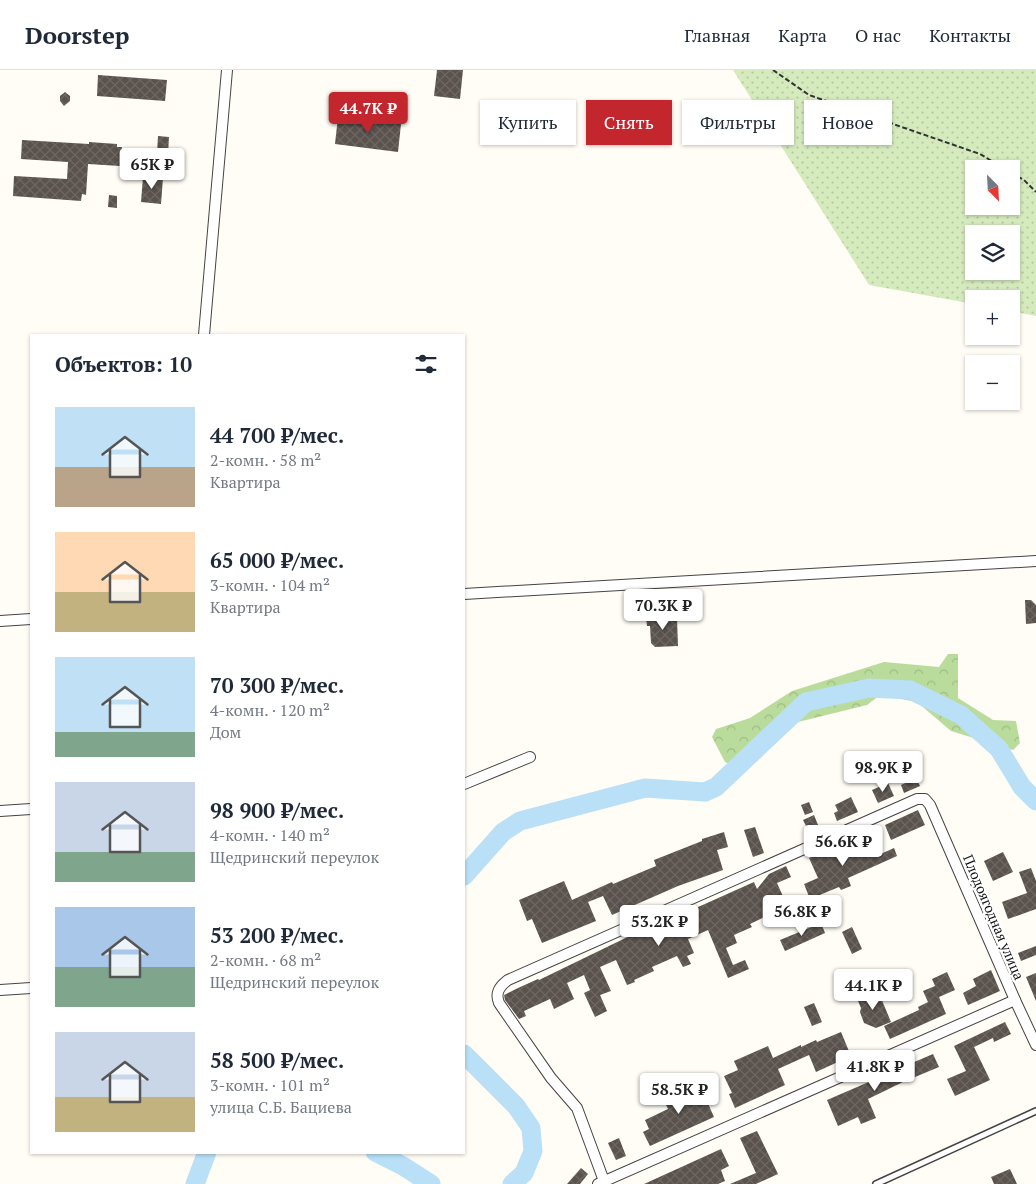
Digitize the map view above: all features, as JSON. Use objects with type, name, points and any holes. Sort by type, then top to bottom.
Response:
[{"type":"street","points":[[204,334],[227,70]]},
{"type":"street","points":[[465,594],[1036,561]]},
{"type":"street","points":[[0,621],[30,619]]},
{"type":"street","points":[[465,784],[530,757]]},
{"type":"street","name":"Плодоягодная улица","points":[[601,1182],[577,1108],[551,1078],[499,1003],[497,991],[502,984],[917,799],[925,800],[930,804],[1036,1046]]},
{"type":"street","points":[[0,811],[30,809]]},
{"type":"street","points":[[0,990],[30,988]]},
{"type":"street","points":[[601,1182],[1015,1000]]},
{"type":"lane","points":[[876,1184],[1036,1111]]},
{"type":"path","points":[[773,70],[809,95],[980,154],[990,160]]},
{"type":"path","points":[[1020,178],[1036,192]]},
{"type":"green space","points":[[733,70],[1036,70],[1036,316],[1020,313],[1020,290],[965,290],[965,302],[869,285],[780,145],[794,145],[794,100],[752,100]]},
{"type":"green space","points":[[948,654],[958,654],[958,698],[993,720],[1016,721],[1020,743],[1013,750],[951,731],[917,702],[880,695],[867,705],[798,722],[745,770],[725,762],[712,737],[716,729],[750,718],[792,691],[884,662],[939,667]]},
{"type":"building","points":[[437,70],[463,70],[460,99],[434,96]]},
{"type":"building","points":[[98,75],[167,80],[165,101],[97,96]]},
{"type":"building","points":[[65,92],[70,96],[70,101],[64,106],[60,101],[60,96]]},
{"type":"building","points":[[338,117],[401,124],[398,152],[335,144]]},
{"type":"building","points":[[158,136],[169,137],[168,154],[157,153]]},
{"type":"building","points":[[22,140],[117,144],[117,147],[122,147],[120,166],[88,164],[86,195],[82,194],[81,201],[13,196],[14,176],[67,179],[68,162],[21,159]]},
{"type":"building","points":[[143,177],[163,178],[161,204],[141,202]]},
{"type":"building","points":[[109,195],[117,196],[117,208],[108,207]]},
{"type":"building","points":[[1025,600],[1031,600],[1036,605],[1036,623],[1026,624]]},
{"type":"building","points":[[659,614],[667,614],[667,616],[674,616],[677,619],[678,646],[655,647],[651,643],[650,626],[647,626],[646,618],[659,617]]},
{"type":"building","points":[[916,778],[920,786],[904,793],[901,785]]},
{"type":"building","points":[[888,783],[894,796],[878,803],[872,790]]},
{"type":"building","points":[[851,797],[858,812],[837,821],[834,813],[838,811],[835,805]]},
{"type":"building","points":[[809,802],[813,812],[805,815],[801,805]]},
{"type":"building","points":[[918,810],[925,825],[891,840],[885,825]]},
{"type":"building","points":[[814,815],[818,825],[808,830],[803,820]]},
{"type":"building","points":[[755,827],[764,853],[753,857],[744,830]]},
{"type":"building","points":[[724,832],[728,847],[717,850],[723,870],[678,886],[612,915],[603,896],[588,902],[596,921],[542,943],[532,919],[527,921],[519,900],[564,881],[572,900],[612,882],[613,884],[656,866],[654,860],[702,841],[702,839]]},
{"type":"building","points":[[864,834],[874,857],[894,848],[897,856],[848,878],[851,886],[841,890],[839,887],[810,899],[804,884],[818,878],[809,858],[834,848],[839,857],[858,849],[853,839]]},
{"type":"building","points":[[1003,852],[1013,872],[993,881],[984,861]]},
{"type":"building","points":[[786,866],[791,877],[777,883],[786,903],[767,912],[769,915],[750,924],[752,927],[734,935],[737,943],[726,948],[733,965],[745,960],[749,969],[728,978],[708,930],[688,939],[694,953],[687,956],[691,964],[683,967],[677,956],[652,967],[654,971],[627,985],[616,960],[600,967],[611,991],[600,995],[607,1011],[595,1017],[584,993],[590,990],[584,975],[567,983],[574,999],[554,1009],[550,999],[524,1011],[526,1016],[519,1019],[505,1000],[504,995],[644,929],[754,882],[757,889],[769,874]]},
{"type":"building","points":[[1031,868],[1036,881],[1036,909],[1008,919],[1002,902],[1027,893],[1019,872]]},
{"type":"building","points":[[821,923],[825,933],[785,951],[780,940]]},
{"type":"building","points":[[852,927],[862,949],[852,954],[842,932]]},
{"type":"building","points":[[1036,946],[1036,955],[1021,961],[1018,953]]},
{"type":"building","points":[[991,970],[1000,991],[968,1005],[963,993],[976,986],[973,979]]},
{"type":"building","points":[[947,972],[955,990],[939,997],[946,1014],[890,1039],[884,1026],[919,1010],[918,1007],[928,1002],[923,991],[935,986],[932,979]]},
{"type":"building","points":[[1036,973],[1036,1001],[1026,977]]},
{"type":"building","points":[[863,990],[867,1000],[875,996],[881,998],[891,1022],[876,1028],[864,1023],[860,1012],[861,1008],[855,994]]},
{"type":"building","points":[[814,1003],[822,1022],[812,1026],[804,1007]]},
{"type":"building","points":[[1005,1022],[1011,1034],[994,1042],[993,1038],[974,1047],[990,1080],[955,1096],[947,1079],[966,1071],[954,1046]]},
{"type":"building","points":[[841,1032],[851,1056],[816,1072],[809,1055],[778,1069],[785,1085],[735,1108],[729,1094],[732,1093],[724,1076],[738,1070],[734,1061],[768,1046],[773,1058],[801,1045],[801,1047],[816,1040],[817,1042]]},
{"type":"building","points":[[933,1054],[939,1067],[868,1099],[876,1118],[861,1124],[858,1117],[838,1126],[827,1100],[885,1075],[884,1073],[897,1067],[898,1069]]},
{"type":"building","points":[[699,1083],[714,1117],[650,1146],[643,1132],[649,1129],[645,1120],[668,1109],[663,1099]]},
{"type":"building","points":[[757,1131],[778,1174],[756,1184],[730,1184],[756,1173],[740,1138]]},
{"type":"building","points":[[619,1138],[626,1156],[616,1160],[608,1143]]},
{"type":"building","points":[[721,1149],[729,1166],[721,1170],[725,1181],[718,1184],[644,1184]]},
{"type":"building","points":[[581,1168],[588,1174],[580,1184],[567,1184]]},
{"type":"building","points":[[1010,1169],[1017,1184],[994,1184],[991,1177]]},
{"type":"waterway","points":[[465,875],[503,832],[520,821],[645,788],[705,792],[716,787],[806,702],[869,688],[910,690],[961,715],[999,749],[1022,787],[1036,801]]},
{"type":"waterway","points":[[465,1055],[516,1106],[531,1128],[533,1151],[524,1173],[512,1184]]},
{"type":"waterway","points":[[195,1184],[206,1154]]},
{"type":"waterway","points":[[379,1154],[403,1166],[431,1184]]}]
